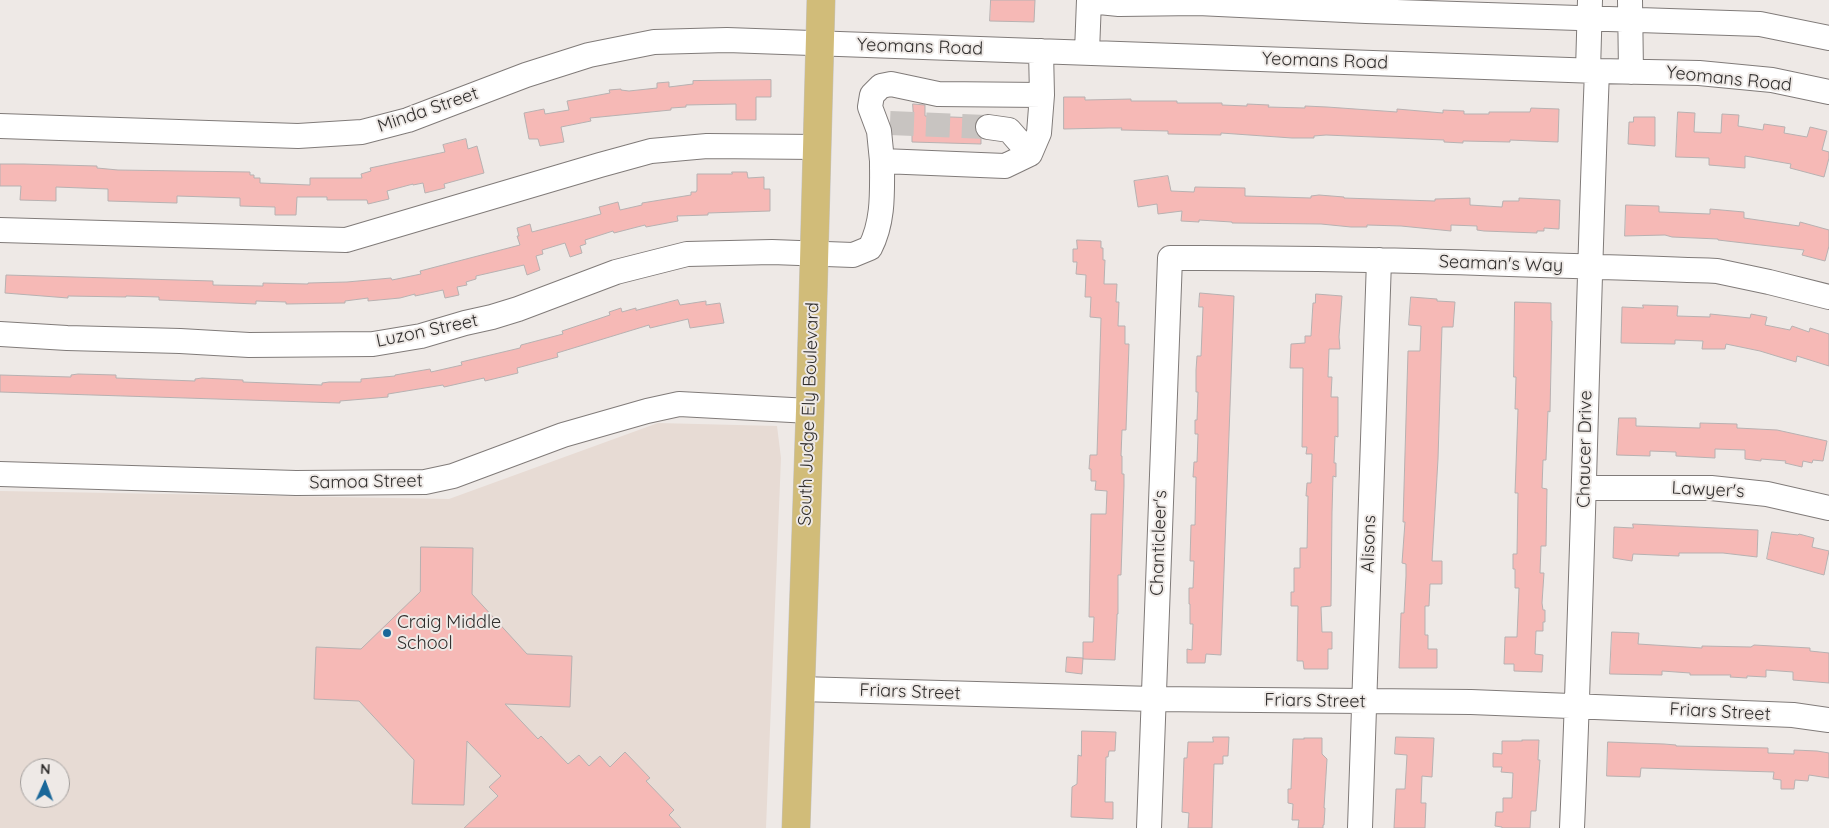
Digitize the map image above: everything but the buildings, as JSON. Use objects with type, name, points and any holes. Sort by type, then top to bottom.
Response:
[{"type":"main road","name":"South Judge Ely Boulevard","points":[[796,828],[821,0]]},
{"type":"street","points":[[1087,52],[1089,1],[1119,4],[1630,10],[1760,24],[1829,38]]},
{"type":"street","name":"Chaucer Drive","points":[[1572,828],[1585,488],[1592,71],[1590,9]]},
{"type":"street","points":[[1630,10],[1631,72]]},
{"type":"street","name":"Minda Street","points":[[0,126],[298,136],[362,132],[408,120],[526,75],[589,55],[654,42],[727,40],[819,42]]},
{"type":"street","name":"Yeomans Road","points":[[819,42],[1041,52],[1717,74],[1772,80],[1829,92]]},
{"type":"street","points":[[1041,52],[1042,95],[1039,133],[1030,154],[1005,166],[882,161],[879,131],[882,120],[870,107],[872,95],[881,86],[891,84],[938,94],[1042,95]]},
{"type":"street","points":[[988,127],[1009,130],[1030,154]]},
{"type":"street","points":[[0,230],[346,240],[600,164],[652,151],[707,146],[817,148]]},
{"type":"street","name":"Luzon Street","points":[[0,334],[249,345],[372,344],[421,336],[465,322],[492,317],[616,272],[687,254],[772,252],[853,255],[870,248],[876,238],[881,210],[882,161]]},
{"type":"street","name":"Seaman's Way","points":[[1170,258],[1275,257],[1717,271],[1829,297]]},
{"type":"street","name":"Chanticleer's","points":[[1149,828],[1170,258]]},
{"type":"street","name":"Alisons","points":[[1360,828],[1379,260]]},
{"type":"street","name":"Samoa Street","points":[[0,474],[296,483],[425,482],[453,476],[563,435],[647,411],[680,404],[810,411]]},
{"type":"street","name":"Lawyer's","points":[[1585,488],[1711,488],[1767,494],[1829,508]]},
{"type":"street","name":"Friars Street","points":[[800,689],[1153,699],[1471,702],[1793,715],[1829,720]]},
{"type":"shaded area","name":"Craig Middle School","points":[[658,423],[777,426],[781,458],[766,828],[0,828],[0,491],[449,499]]},
{"type":"tunnel","points":[[890,123],[988,127]]},
{"type":"place","name":"Craig Middle School","points":[[387,633]]}]
